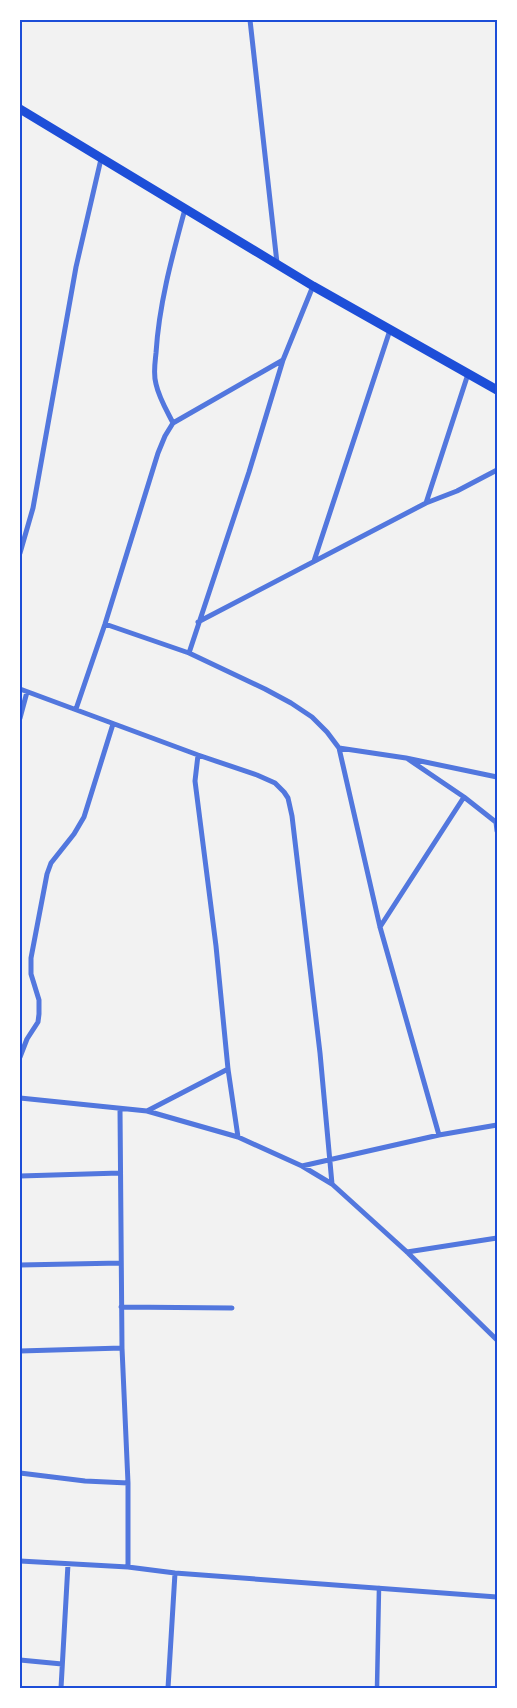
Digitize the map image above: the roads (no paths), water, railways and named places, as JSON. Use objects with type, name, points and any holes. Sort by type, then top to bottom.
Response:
[{"type":"main road","points":[[20,109],[314,286],[497,390]]},
{"type":"street","points":[[245,20],[250,22],[276,262]]},
{"type":"street","points":[[20,553],[36,492],[76,267],[101,159]]},
{"type":"street","points":[[174,423],[166,411],[155,384],[155,363],[161,305],[185,209]]},
{"type":"street","points":[[189,653],[249,472],[283,360],[314,286]]},
{"type":"street","points":[[314,561],[390,330]]},
{"type":"street","points":[[76,709],[165,436],[174,423],[283,360]]},
{"type":"street","points":[[426,503],[468,374]]},
{"type":"street","points":[[198,622],[426,503],[457,491],[497,470]]},
{"type":"street","points":[[104,624],[189,653],[265,689],[291,703],[312,718],[327,732],[339,748],[380,927],[439,1135]]},
{"type":"street","points":[[20,689],[257,775],[275,783],[288,798],[292,816],[320,1053],[332,1184]]},
{"type":"street","points":[[20,718],[27,692]]},
{"type":"street","points":[[20,1057],[27,1039],[38,1022],[39,1000],[32,974],[31,958],[47,874],[52,863],[84,818],[113,724]]},
{"type":"street","points":[[339,748],[406,758],[497,778]]},
{"type":"street","points":[[198,755],[195,780],[216,946],[228,1069],[238,1138]]},
{"type":"street","points":[[406,758],[464,797],[496,822],[497,831]]},
{"type":"street","points":[[380,927],[464,797]]},
{"type":"street","points":[[147,1111],[228,1069]]},
{"type":"street","points":[[20,1098],[147,1111],[238,1138],[302,1166],[332,1184],[497,1340]]},
{"type":"street","points":[[120,1109],[121,1307],[128,1483],[128,1567]]},
{"type":"street","points":[[302,1166],[439,1135],[497,1125]]},
{"type":"street","points":[[20,1176],[120,1173]]},
{"type":"street","points":[[406,1252],[497,1238]]},
{"type":"street","points":[[20,1264],[121,1263]]},
{"type":"street","points":[[121,1307],[232,1308]]},
{"type":"street","points":[[20,1351],[122,1348]]},
{"type":"street","points":[[20,1473],[85,1481],[128,1483]]},
{"type":"street","points":[[20,1561],[128,1567],[175,1573],[497,1597]]},
{"type":"street","points":[[61,1688],[68,1564]]},
{"type":"street","points":[[168,1688],[175,1573]]},
{"type":"street","points":[[377,1688],[379,1588]]},
{"type":"street","points":[[20,1660],[62,1664]]}]
